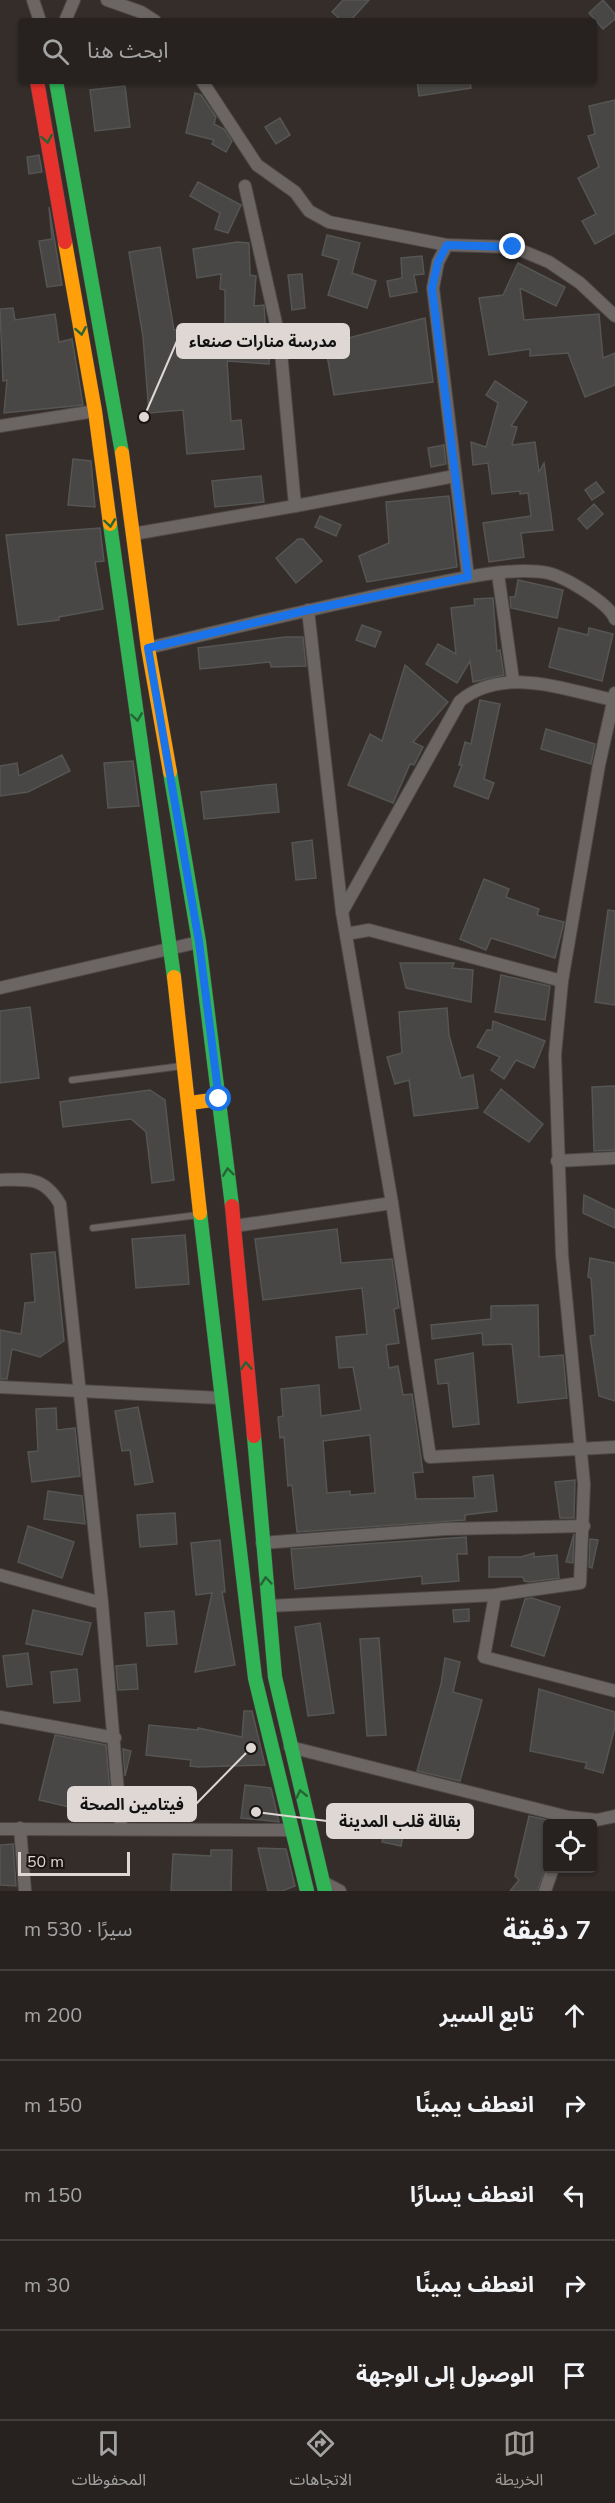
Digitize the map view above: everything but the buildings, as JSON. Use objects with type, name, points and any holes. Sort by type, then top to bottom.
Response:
[{"type":"street","points":[[33,0],[33,18]]},
{"type":"street","points":[[33,0],[39,18]]},
{"type":"street","points":[[66,18],[74,0]]},
{"type":"street","points":[[106,0],[141,12],[150,18]]},
{"type":"street","points":[[38,84],[95,411],[171,947],[190,1103],[220,1398],[255,1678],[290,1830],[307,1891]]},
{"type":"street","points":[[57,84],[116,412],[148,648],[199,942],[235,1226],[275,1677],[309,1831],[324,1887],[340,1891]]},
{"type":"street","points":[[204,84],[257,165],[295,192],[309,211],[329,222],[447,245],[513,247],[549,262],[580,283],[615,316]]},
{"type":"street","points":[[245,186],[280,341],[295,506]]},
{"type":"street","points":[[447,245],[438,262],[432,288],[468,577]]},
{"type":"street","points":[[0,426],[95,411]]},
{"type":"street","points":[[133,534],[455,476]]},
{"type":"street","points":[[148,648],[308,610],[468,577],[498,574],[548,573],[595,598],[615,619]]},
{"type":"street","points":[[498,574],[513,680]]},
{"type":"street","points":[[308,610],[342,912],[392,1203],[430,1457],[615,1447]]},
{"type":"street","points":[[268,1606],[495,1595],[580,1583],[584,1526],[581,1448],[562,1255],[555,1055],[562,981],[599,765],[614,696],[513,680],[482,688],[460,701],[342,912]]},
{"type":"street","points":[[346,934],[369,930],[562,981]]},
{"type":"street","points":[[0,988],[199,942]]},
{"type":"street","points":[[190,1103],[219,1099]]},
{"type":"street","points":[[557,1161],[615,1158]]},
{"type":"street","points":[[0,1180],[30,1179],[50,1188],[60,1204],[82,1392],[116,1738],[121,1828]]},
{"type":"street","points":[[235,1226],[392,1203]]},
{"type":"street","points":[[0,1387],[249,1399]]},
{"type":"street","points":[[262,1543],[445,1529],[584,1526]]},
{"type":"street","points":[[0,1575],[102,1603]]},
{"type":"street","points":[[495,1595],[484,1657],[615,1691]]},
{"type":"street","points":[[0,1717],[116,1738]]},
{"type":"street","points":[[290,1747],[563,1819]]},
{"type":"street","points":[[597,1820],[615,1816]]},
{"type":"street","points":[[20,1828],[25,1891]]},
{"type":"street","points":[[0,1829],[309,1831]]},
{"type":"street","points":[[545,1891],[552,1873]]},
{"type":"lane","points":[[72,1080],[185,1065]]},
{"type":"lane","points":[[93,1228],[201,1214]]},
{"type":"traffic: fast","points":[[57,84],[122,453]]},
{"type":"traffic: fast","points":[[110,524],[174,977]]},
{"type":"traffic: fast","points":[[170,772],[199,942],[232,1206]]},
{"type":"traffic: fast","points":[[200,1213],[255,1678],[307,1891]]},
{"type":"traffic: fast","points":[[254,1436],[275,1677],[325,1891]]},
{"type":"traffic: slow","points":[[65,242],[95,411],[110,524]]},
{"type":"traffic: slow","points":[[122,453],[148,648],[170,772]]},
{"type":"traffic: slow","points":[[174,977],[200,1213]]},
{"type":"traffic: slow","points":[[190,1103],[219,1099]]},
{"type":"traffic: jam","points":[[38,84],[65,242]]},
{"type":"traffic: jam","points":[[232,1206],[254,1436]]},
{"type":"place","name":"مدرسة منارات صنعاء","points":[[144,417]]},
{"type":"place","name":"فيتامين الصحة","points":[[251,1748]]},
{"type":"place","name":"بقالة قلب المدينة","points":[[256,1812]]},
{"type":"route","points":[[219,1099],[199,942],[148,648],[308,610],[468,577],[432,288],[438,262],[447,245],[513,247]]}]
